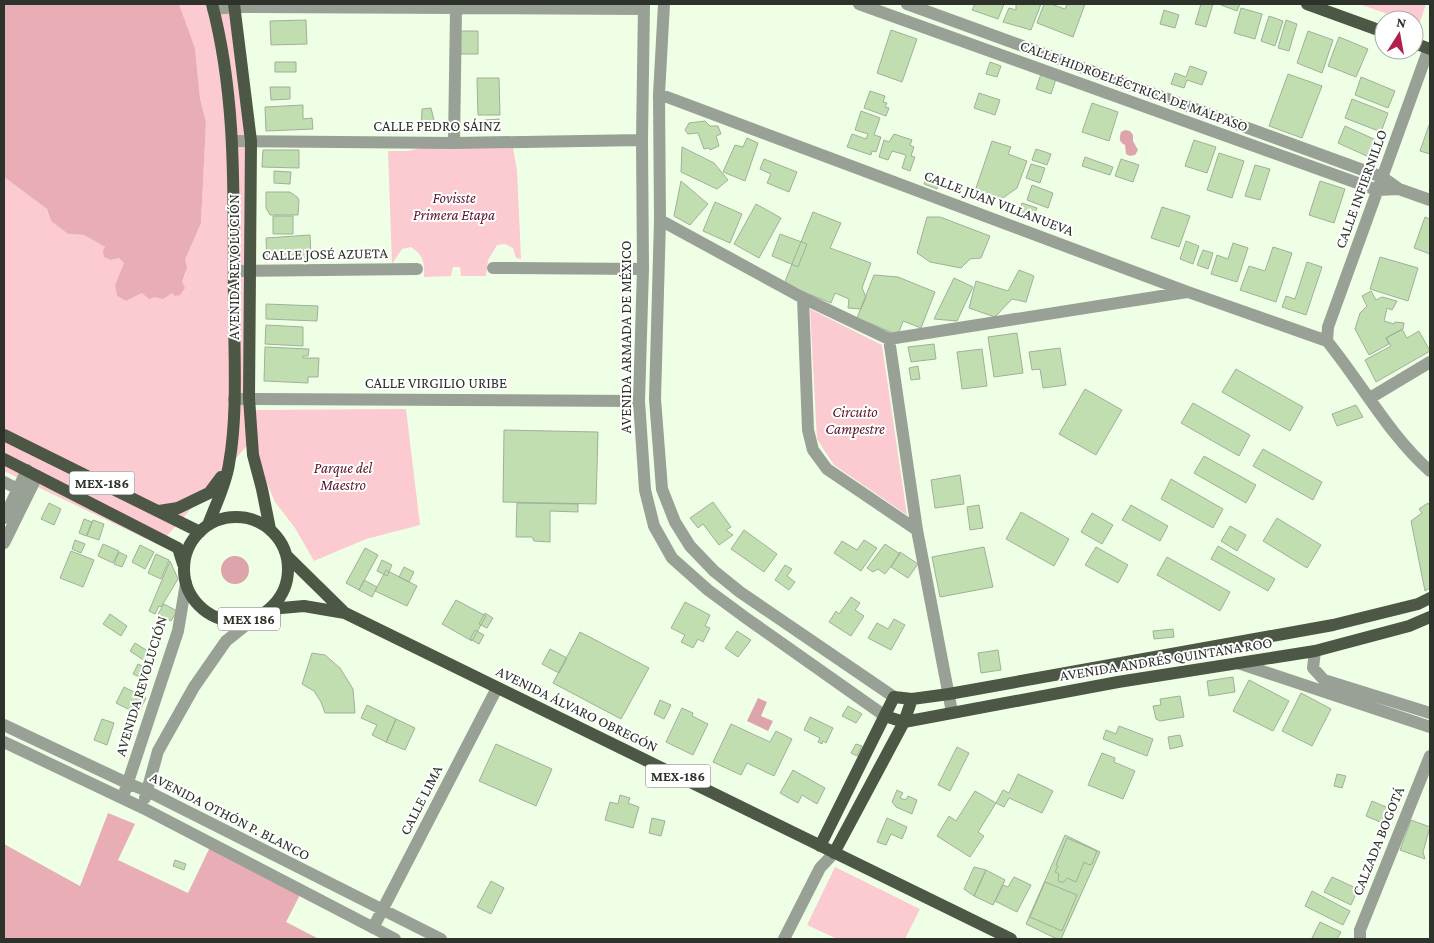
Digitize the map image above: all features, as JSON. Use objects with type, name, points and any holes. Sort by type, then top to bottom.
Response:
[{"type":"main road","points":[[1307,4],[1374,28]]},
{"type":"main road","name":"AVENIDA REVOLUCIÓN","points":[[235,5],[252,141],[249,398],[253,455],[270,529]]},
{"type":"main road","name":"AVENIDA REVOLUCIÓN","points":[[204,528],[229,467],[233,440],[234,399],[232,141],[228,81],[213,6]]},
{"type":"main road","name":"MEX-186","points":[[4,436],[159,511],[204,528]]},
{"type":"main road","name":"AVENIDA ÁLVARO OBREGÓN","points":[[4,460],[178,548],[186,583],[193,599],[205,611],[221,619],[238,621],[255,618],[270,609],[280,598],[286,585],[289,571],[287,556],[280,541],[270,529]]},
{"type":"main road","points":[[159,511],[178,508],[210,493],[229,467]]},
{"type":"main road","points":[[204,528],[223,519],[240,517],[256,521],[270,529]]},
{"type":"main road","name":"AVENIDA ÁLVARO OBREGÓN","points":[[184,568],[191,542],[204,528]]},
{"type":"main road","name":"AVENIDA ÁLVARO OBREGÓN","points":[[287,556],[344,613]]},
{"type":"main road","name":"AVENIDA ANDRÉS QUINTANA ROO","points":[[894,697],[912,699],[950,694],[1333,625],[1418,604],[1430,598]]},
{"type":"main road","name":"AVENIDA ÁLVARO OBREGÓN","points":[[270,609],[304,606],[344,613],[1011,939]]},
{"type":"main road","name":"AVENIDA ANDRÉS QUINTANA ROO","points":[[904,722],[952,712],[1316,651],[1409,626],[1430,617]]},
{"type":"main road","points":[[1333,625],[1338,645]]},
{"type":"main road","points":[[820,846],[894,697]]},
{"type":"main road","points":[[834,853],[904,722],[912,699]]},
{"type":"main road","name":"AVENIDA ARMADA DE MÉXICO","points":[[885,716],[904,722]]},
{"type":"street","name":"AVENIDA ARMADA DE MÉXICO","points":[[664,4],[659,94],[660,220],[655,399],[662,489],[675,522],[690,546],[714,571],[740,592],[894,697]]},
{"type":"street","name":"CALLE HIDROELÉCTRICA DE MALPASO","points":[[859,4],[1377,190],[1399,189]]},
{"type":"street","name":"CALLE HIDROELÉCTRICA DE MALPASO","points":[[907,4],[1382,177],[1399,189],[1430,200]]},
{"type":"street","points":[[213,6],[365,6],[456,9],[510,6],[644,6]]},
{"type":"street","name":"AVENIDA ARMADA DE MÉXICO","points":[[644,6],[643,269],[639,401],[645,490],[654,526],[672,558],[708,590],[885,716]]},
{"type":"street","points":[[454,143],[456,9]]},
{"type":"street","name":"CALLE INFIERNILLO","points":[[1327,341],[1328,327],[1430,48]]},
{"type":"street","points":[[1079,84],[1084,68]]},
{"type":"street","name":"CALLE JUAN VILLANUEVA","points":[[659,94],[1188,292],[1327,341]]},
{"type":"street","name":"CALLE PEDRO SÁINZ","points":[[232,141],[454,143],[642,140]]},
{"type":"street","points":[[660,220],[803,298],[889,339],[1188,292]]},
{"type":"street","points":[[493,268],[643,269]]},
{"type":"street","name":"CALLE JOSÉ AZUETA","points":[[234,272],[417,269]]},
{"type":"street","points":[[803,298],[808,430],[813,450],[827,469],[916,530]]},
{"type":"street","points":[[889,339],[916,530],[950,694],[952,712]]},
{"type":"street","points":[[1327,341],[1390,428],[1430,471]]},
{"type":"street","points":[[1370,398],[1430,362]]},
{"type":"street","name":"CALLE VIRGILIO URIBE","points":[[234,399],[639,401]]},
{"type":"street","points":[[4,543],[32,473]]},
{"type":"street","points":[[4,482],[23,492]]},
{"type":"street","points":[[4,518],[23,492]]},
{"type":"street","name":"AVENIDA REVOLUCIÓN","points":[[123,798],[178,631],[186,583]]},
{"type":"street","points":[[143,808],[158,751],[194,687],[226,641],[255,618]]},
{"type":"street","points":[[1316,651],[1312,668],[1322,685],[1430,727]]},
{"type":"street","points":[[1238,663],[1430,713]]},
{"type":"street","name":"CALLE LIMA","points":[[372,928],[497,688]]},
{"type":"street","name":"AVENIDA OTHÓN P. BLANCO","points":[[4,725],[147,791],[441,939]]},
{"type":"street","points":[[4,742],[143,808],[395,939]]},
{"type":"street","name":"CALZADA BOGOTÁ","points":[[1360,939],[1360,930],[1430,756]]},
{"type":"street","points":[[820,846],[820,868]]},
{"type":"street","points":[[784,939],[820,868],[834,853]]},
{"type":"green space","name":"Parque del Maestro","points":[[179,4],[231,4],[250,98],[254,410],[406,409],[420,525],[366,539],[314,561],[295,528],[275,502],[259,465],[254,438],[159,545],[4,471],[4,177],[47,209],[51,221],[68,234],[84,235],[105,247],[111,260],[119,258],[124,263],[115,285],[117,296],[126,301],[142,293],[155,297],[172,293],[182,282],[186,272],[185,260],[201,223],[206,122],[200,98],[195,48]]},
{"type":"green space","points":[[1359,4],[1426,4],[1424,10],[1376,10]]},
{"type":"green space","name":"Fovisste Primera Etapa","points":[[422,148],[513,148],[517,170],[521,259],[516,258],[513,248],[505,244],[497,245],[488,260],[486,276],[461,276],[460,267],[453,267],[451,276],[424,277],[422,259],[411,247],[402,249],[392,264],[388,151],[407,151]]},
{"type":"green space","name":"Circuito Campestre","points":[[810,309],[882,345],[907,515],[834,465],[817,439]]},
{"type":"green space","points":[[835,867],[920,909],[905,939],[837,939],[807,925]]},
{"type":"shaded area","points":[[4,4],[179,4],[195,48],[200,98],[206,122],[201,223],[185,260],[187,268],[182,282],[185,288],[180,295],[175,296],[172,293],[163,299],[155,297],[149,299],[142,293],[126,301],[117,296],[115,285],[124,263],[119,258],[111,260],[104,257],[103,251],[105,247],[84,235],[68,234],[51,221],[47,209],[4,177]]},
{"type":"shaded area","points":[[1125,130],[1130,131],[1133,135],[1133,141],[1138,150],[1135,155],[1130,156],[1126,154],[1125,145],[1120,140],[1121,132]]},
{"type":"shaded area","points":[[235,556],[245,560],[249,570],[245,580],[235,584],[225,580],[221,570],[225,560]]},
{"type":"shaded area","points":[[758,698],[767,702],[761,716],[773,721],[768,731],[747,721]]},
{"type":"shaded area","points":[[108,813],[135,824],[118,860],[188,893],[210,847],[301,893],[286,922],[319,939],[4,939],[4,844],[80,886]]},
{"type":"building","points":[[975,4],[1004,4],[998,19],[972,10]]},
{"type":"building","points":[[1016,4],[1041,4],[1031,30],[1003,22],[1009,8],[1016,10]]},
{"type":"building","points":[[1044,4],[1051,4],[1065,9],[1067,4],[1085,4],[1073,37],[1037,23]]},
{"type":"building","points":[[1201,4],[1213,4],[1206,27],[1195,24]]},
{"type":"building","points":[[1222,4],[1240,4],[1237,11]]},
{"type":"building","points":[[1241,8],[1262,14],[1255,39],[1234,33]]},
{"type":"building","points":[[1164,10],[1179,15],[1175,28],[1160,24]]},
{"type":"building","points":[[1269,16],[1283,21],[1275,46],[1261,41]]},
{"type":"building","points":[[306,20],[307,44],[271,45],[270,21]]},
{"type":"building","points":[[1286,20],[1297,24],[1289,51],[1278,48]]},
{"type":"building","points":[[891,30],[917,39],[902,82],[877,73]]},
{"type":"building","points":[[460,31],[478,31],[478,54],[461,54]]},
{"type":"building","points":[[1308,31],[1333,40],[1322,73],[1297,63]]},
{"type":"building","points":[[1339,37],[1368,49],[1356,77],[1328,66]]},
{"type":"building","points":[[275,62],[296,62],[296,72],[275,72]]},
{"type":"building","points":[[990,62],[1001,66],[997,77],[986,74]]},
{"type":"building","points":[[1190,66],[1207,72],[1202,85],[1187,80],[1184,88],[1171,84],[1175,73],[1186,77]]},
{"type":"building","points":[[1041,74],[1056,79],[1051,94],[1036,89]]},
{"type":"building","points":[[1288,74],[1322,86],[1302,138],[1269,126]]},
{"type":"building","points":[[1361,77],[1395,91],[1388,108],[1355,95]]},
{"type":"building","points":[[477,78],[499,78],[500,115],[478,115]]},
{"type":"building","points":[[270,87],[290,87],[290,99],[271,100]]},
{"type":"building","points":[[870,91],[885,96],[883,102],[887,103],[885,107],[889,108],[886,116],[864,108]]},
{"type":"building","points":[[979,93],[1000,100],[995,115],[974,108]]},
{"type":"building","points":[[1352,99],[1388,113],[1381,132],[1345,118]]},
{"type":"building","points":[[1092,103],[1118,112],[1109,141],[1082,132]]},
{"type":"building","points":[[303,105],[303,119],[312,118],[313,129],[266,131],[265,107]]},
{"type":"building","points":[[431,108],[434,131],[421,132],[422,109]]},
{"type":"building","points":[[861,111],[880,118],[874,135],[881,137],[876,152],[872,151],[871,155],[847,147],[852,134],[866,139],[868,134],[855,130]]},
{"type":"building","points":[[499,119],[500,130],[486,131],[485,120]]},
{"type":"building","points":[[705,121],[710,126],[718,126],[721,134],[716,136],[719,146],[710,150],[709,148],[704,149],[698,133],[688,134],[685,130],[689,123]]},
{"type":"building","points":[[1430,125],[1430,154],[1420,151]]},
{"type":"building","points":[[1345,126],[1376,140],[1369,157],[1338,143]]},
{"type":"building","points":[[894,134],[912,140],[910,145],[914,147],[911,156],[915,157],[910,171],[902,168],[906,155],[892,151],[888,160],[879,157],[884,140],[889,142]]},
{"type":"building","points":[[747,138],[758,143],[745,181],[723,172],[735,145],[743,147]]},
{"type":"building","points":[[1194,140],[1216,147],[1207,173],[1185,166]]},
{"type":"building","points":[[992,141],[1011,147],[1008,154],[1027,161],[1017,188],[1000,200],[975,191]]},
{"type":"building","points":[[682,147],[714,163],[728,180],[717,189],[681,172]]},
{"type":"building","points":[[1036,149],[1051,154],[1047,165],[1032,160]]},
{"type":"building","points":[[263,150],[299,150],[299,168],[262,167]]},
{"type":"building","points":[[1219,153],[1244,161],[1232,198],[1207,190]]},
{"type":"building","points":[[1085,157],[1113,167],[1110,175],[1082,166]]},
{"type":"building","points":[[764,159],[797,172],[789,192],[767,183],[771,174],[760,169]]},
{"type":"building","points":[[1121,159],[1139,165],[1133,182],[1115,176]]},
{"type":"building","points":[[1031,164],[1045,168],[1040,183],[1026,178]]},
{"type":"building","points":[[1255,165],[1270,169],[1260,200],[1245,196]]},
{"type":"building","points":[[274,171],[291,172],[290,184],[274,183]]},
{"type":"building","points":[[928,172],[941,177],[937,189],[924,184]]},
{"type":"building","points":[[681,181],[708,204],[690,225],[674,216]]},
{"type":"building","points":[[1320,181],[1345,189],[1334,223],[1309,215]]},
{"type":"building","points":[[1032,185],[1053,193],[1048,208],[1027,200]]},
{"type":"building","points":[[266,192],[290,192],[297,197],[299,200],[298,215],[270,215],[266,208]]},
{"type":"building","points":[[715,202],[742,214],[730,243],[703,231]]},
{"type":"building","points":[[1022,203],[1037,208],[1033,219],[1018,214]]},
{"type":"building","points":[[756,204],[781,218],[759,258],[734,244]]},
{"type":"building","points":[[1162,207],[1190,216],[1179,247],[1151,238]]},
{"type":"building","points":[[813,212],[841,223],[830,248],[871,263],[862,288],[866,297],[861,309],[848,308],[849,299],[835,293],[831,303],[784,284]]},
{"type":"building","points":[[273,216],[293,216],[293,234],[273,234]]},
{"type":"building","points":[[927,217],[940,217],[990,236],[981,258],[970,259],[961,268],[930,262],[917,253]]},
{"type":"building","points":[[1425,217],[1430,219],[1430,254],[1414,248]]},
{"type":"building","points":[[780,234],[807,244],[798,267],[772,256]]},
{"type":"building","points":[[310,235],[311,257],[267,259],[266,238]]},
{"type":"building","points":[[1186,241],[1199,246],[1193,264],[1180,259]]},
{"type":"building","points":[[1233,243],[1248,248],[1237,282],[1211,274],[1217,255],[1228,259]]},
{"type":"building","points":[[1273,247],[1292,253],[1276,302],[1240,290],[1249,266],[1265,271]]},
{"type":"building","points":[[1203,250],[1213,253],[1208,269],[1197,265]]},
{"type":"building","points":[[1380,257],[1418,268],[1408,301],[1370,289]]},
{"type":"building","points":[[1307,262],[1322,267],[1306,315],[1282,307],[1286,296],[1295,299]]},
{"type":"building","points":[[1019,270],[1034,276],[1026,302],[1012,299],[995,317],[969,308],[976,281],[1008,291]]},
{"type":"building","points":[[874,275],[898,277],[935,292],[921,328],[903,321],[898,335],[857,318]]},
{"type":"building","points":[[954,278],[973,287],[957,321],[934,319]]},
{"type":"building","points":[[1371,291],[1376,300],[1382,297],[1397,301],[1392,310],[1387,308],[1384,321],[1394,324],[1395,322],[1404,323],[1403,329],[1386,338],[1389,344],[1369,355],[1355,329],[1360,313],[1367,306],[1362,296]]},
{"type":"building","points":[[266,304],[318,306],[317,321],[266,319]]},
{"type":"building","points":[[266,325],[303,327],[303,346],[265,344]]},
{"type":"building","points":[[1402,329],[1407,338],[1419,331],[1430,351],[1376,382],[1365,360],[1391,346],[1386,338]]},
{"type":"building","points":[[1017,333],[1023,373],[994,377],[988,337]]},
{"type":"building","points":[[934,344],[936,359],[911,362],[908,347]]},
{"type":"building","points":[[265,347],[309,349],[308,356],[303,356],[303,358],[319,358],[318,377],[308,377],[308,383],[264,381]]},
{"type":"building","points":[[1060,348],[1066,385],[1043,388],[1040,369],[1032,370],[1029,352]]},
{"type":"building","points":[[982,349],[987,386],[962,389],[957,352]]},
{"type":"building","points":[[918,366],[920,379],[911,380],[909,368]]},
{"type":"building","points":[[1236,369],[1303,407],[1290,431],[1222,392]]},
{"type":"building","points":[[1085,389],[1122,410],[1096,455],[1059,434]]},
{"type":"building","points":[[1193,403],[1250,435],[1239,456],[1181,423]]},
{"type":"building","points":[[1356,405],[1363,417],[1337,426],[1332,414]]},
{"type":"building","points":[[504,430],[598,432],[596,504],[503,502]]},
{"type":"building","points":[[1263,449],[1322,482],[1313,500],[1253,466]]},
{"type":"building","points":[[1204,456],[1256,485],[1246,503],[1194,473]]},
{"type":"building","points":[[960,475],[964,504],[935,508],[931,480]]},
{"type":"building","points":[[1171,479],[1223,509],[1213,528],[1161,499]]},
{"type":"building","points":[[713,502],[731,527],[726,530],[733,535],[719,545],[703,524],[698,528],[690,518]]},
{"type":"building","points":[[49,503],[61,509],[54,525],[41,519]]},
{"type":"building","points":[[517,503],[578,504],[578,512],[550,511],[550,542],[534,541],[532,537],[516,537]]},
{"type":"building","points":[[1428,503],[1430,506],[1430,588],[1425,591],[1411,521],[1422,513],[1419,509]]},
{"type":"building","points":[[979,505],[983,528],[970,530],[967,507]]},
{"type":"building","points":[[1131,505],[1168,526],[1160,541],[1122,520]]},
{"type":"building","points":[[1021,512],[1069,539],[1054,566],[1006,539]]},
{"type":"building","points":[[1092,513],[1113,525],[1102,544],[1081,532]]},
{"type":"building","points":[[1277,518],[1321,545],[1307,568],[1263,541]]},
{"type":"building","points":[[84,519],[92,522],[86,536],[79,533]]},
{"type":"building","points":[[93,520],[104,524],[99,540],[87,536]]},
{"type":"building","points":[[1230,526],[1246,535],[1237,551],[1221,541]]},
{"type":"building","points":[[744,530],[777,554],[764,572],[731,549]]},
{"type":"building","points":[[75,540],[85,544],[81,553],[72,549]]},
{"type":"building","points":[[864,540],[877,548],[861,571],[834,553],[842,541],[857,550]]},
{"type":"building","points":[[103,544],[119,551],[113,563],[98,556]]},
{"type":"building","points":[[885,544],[900,554],[885,574],[878,569],[873,572],[867,568]]},
{"type":"building","points":[[140,545],[154,552],[145,569],[132,562]]},
{"type":"building","points":[[1218,546],[1275,579],[1268,591],[1211,559]]},
{"type":"building","points":[[984,547],[993,587],[940,597],[932,557]]},
{"type":"building","points":[[1096,547],[1128,565],[1118,583],[1085,565]]},
{"type":"building","points":[[365,548],[378,555],[359,590],[346,583]]},
{"type":"building","points":[[71,551],[94,560],[83,587],[60,578]]},
{"type":"building","points":[[119,552],[127,556],[122,567],[114,564]]},
{"type":"building","points":[[900,552],[918,564],[908,578],[891,567]]},
{"type":"building","points":[[156,554],[169,560],[161,579],[148,573]]},
{"type":"building","points":[[1167,557],[1230,592],[1220,611],[1157,575]]},
{"type":"building","points":[[382,560],[392,565],[387,576],[377,571]]},
{"type":"building","points":[[170,561],[178,579],[155,614],[149,611]]},
{"type":"building","points":[[785,565],[792,569],[787,576],[795,582],[789,590],[775,580]]},
{"type":"building","points":[[404,567],[414,572],[409,582],[399,577]]},
{"type":"building","points":[[386,570],[417,586],[407,606],[375,591]]},
{"type":"building","points":[[364,580],[377,587],[372,597],[359,590]]},
{"type":"building","points":[[851,597],[860,603],[855,610],[864,616],[851,636],[829,622],[836,611],[839,614]]},
{"type":"building","points":[[456,600],[486,616],[472,641],[442,624]]},
{"type":"building","points":[[685,602],[710,615],[705,626],[710,628],[703,642],[698,639],[693,648],[681,642],[685,635],[671,628]]},
{"type":"building","points":[[164,604],[177,611],[171,621],[158,614]]},
{"type":"building","points":[[485,613],[493,618],[487,628],[479,624]]},
{"type":"building","points":[[110,614],[127,626],[121,636],[103,624]]},
{"type":"building","points":[[894,619],[905,625],[891,650],[868,638],[877,623],[888,629]]},
{"type":"building","points":[[1173,629],[1174,637],[1154,639],[1153,631]]},
{"type":"building","points":[[475,630],[484,635],[479,644],[470,639]]},
{"type":"building","points":[[737,631],[751,640],[738,657],[725,648]]},
{"type":"building","points":[[580,632],[649,668],[621,719],[553,683]]},
{"type":"building","points":[[135,643],[151,653],[145,661],[130,651]]},
{"type":"building","points":[[550,649],[567,658],[559,673],[542,664]]},
{"type":"building","points":[[998,650],[1001,670],[981,673],[978,653]]},
{"type":"building","points":[[312,653],[325,655],[340,668],[353,689],[355,713],[325,713],[314,691],[302,684]]},
{"type":"building","points":[[138,664],[151,670],[146,680],[133,674]]},
{"type":"building","points":[[1233,677],[1235,692],[1209,696],[1207,681]]},
{"type":"building","points":[[1249,680],[1289,701],[1273,731],[1233,711]]},
{"type":"building","points":[[124,687],[146,698],[138,714],[116,703]]},
{"type":"building","points":[[1301,693],[1331,709],[1312,746],[1282,731]]},
{"type":"building","points":[[1180,696],[1184,717],[1160,721],[1156,719],[1153,706],[1161,705],[1160,699]]},
{"type":"building","points":[[660,700],[671,705],[664,719],[654,714]]},
{"type":"building","points":[[367,705],[396,719],[386,742],[372,735],[377,725],[361,718]]},
{"type":"building","points":[[848,706],[862,714],[856,723],[842,716]]},
{"type":"building","points":[[682,708],[693,713],[692,716],[708,724],[693,755],[666,742]]},
{"type":"building","points":[[810,717],[833,728],[826,743],[823,741],[822,744],[818,742],[820,738],[804,730]]},
{"type":"building","points":[[102,719],[114,723],[107,745],[94,740]]},
{"type":"building","points":[[396,719],[415,728],[405,750],[386,742]]},
{"type":"building","points":[[731,724],[770,742],[776,731],[792,739],[774,776],[747,763],[741,775],[713,762]]},
{"type":"building","points":[[1119,726],[1153,739],[1147,756],[1103,739],[1106,730],[1116,734]]},
{"type":"building","points":[[1180,735],[1183,746],[1170,749],[1168,737]]},
{"type":"building","points":[[496,744],[552,769],[536,806],[479,781]]},
{"type":"building","points":[[856,744],[862,746],[857,756],[851,753]]},
{"type":"building","points":[[957,747],[969,753],[950,791],[938,785]]},
{"type":"building","points":[[1102,753],[1115,758],[1114,762],[1135,771],[1123,799],[1088,785]]},
{"type":"building","points":[[793,770],[825,788],[817,804],[802,795],[798,803],[780,793]]},
{"type":"building","points":[[1018,774],[1053,791],[1042,813],[1009,798],[1004,807],[996,803],[1003,790],[1009,793]]},
{"type":"building","points":[[1337,774],[1346,776],[1342,788],[1334,786]]},
{"type":"building","points":[[897,790],[903,793],[900,798],[906,800],[908,796],[917,800],[912,814],[896,807],[892,802]]},
{"type":"building","points":[[975,791],[996,803],[978,832],[984,836],[970,857],[937,836],[949,816],[956,821]]},
{"type":"building","points":[[620,795],[630,798],[628,803],[639,807],[633,828],[605,820],[610,802],[618,804]]},
{"type":"building","points":[[1372,801],[1393,810],[1387,825],[1366,816]]},
{"type":"building","points":[[652,818],[665,821],[661,836],[649,833]]},
{"type":"building","points":[[887,818],[907,827],[902,839],[891,834],[886,845],[877,842]]},
{"type":"building","points":[[1411,820],[1430,827],[1423,852],[1425,859],[1400,850]]},
{"type":"building","points":[[1065,835],[1100,852],[1061,939],[1057,939],[1026,924]]},
{"type":"building","points":[[1067,838],[1097,851],[1092,864],[1089,865],[1084,862],[1076,882],[1067,878],[1064,882],[1060,882],[1058,881],[1059,874],[1055,872]]},
{"type":"building","points":[[175,860],[186,864],[184,870],[173,866]]},
{"type":"building","points":[[974,867],[986,870],[974,896],[964,889]]},
{"type":"building","points":[[986,870],[1005,880],[993,905],[974,896]]},
{"type":"building","points":[[1014,877],[1031,885],[1017,912],[995,901],[1003,885],[1008,887]]},
{"type":"building","points":[[1332,877],[1358,889],[1351,905],[1324,892]]},
{"type":"building","points":[[491,881],[504,888],[491,914],[477,907]]},
{"type":"building","points":[[1045,882],[1077,895],[1062,931],[1030,917]]},
{"type":"building","points":[[1312,891],[1350,911],[1343,925],[1305,906]]},
{"type":"building","points":[[1320,922],[1341,932],[1337,939],[1312,938]]}]
